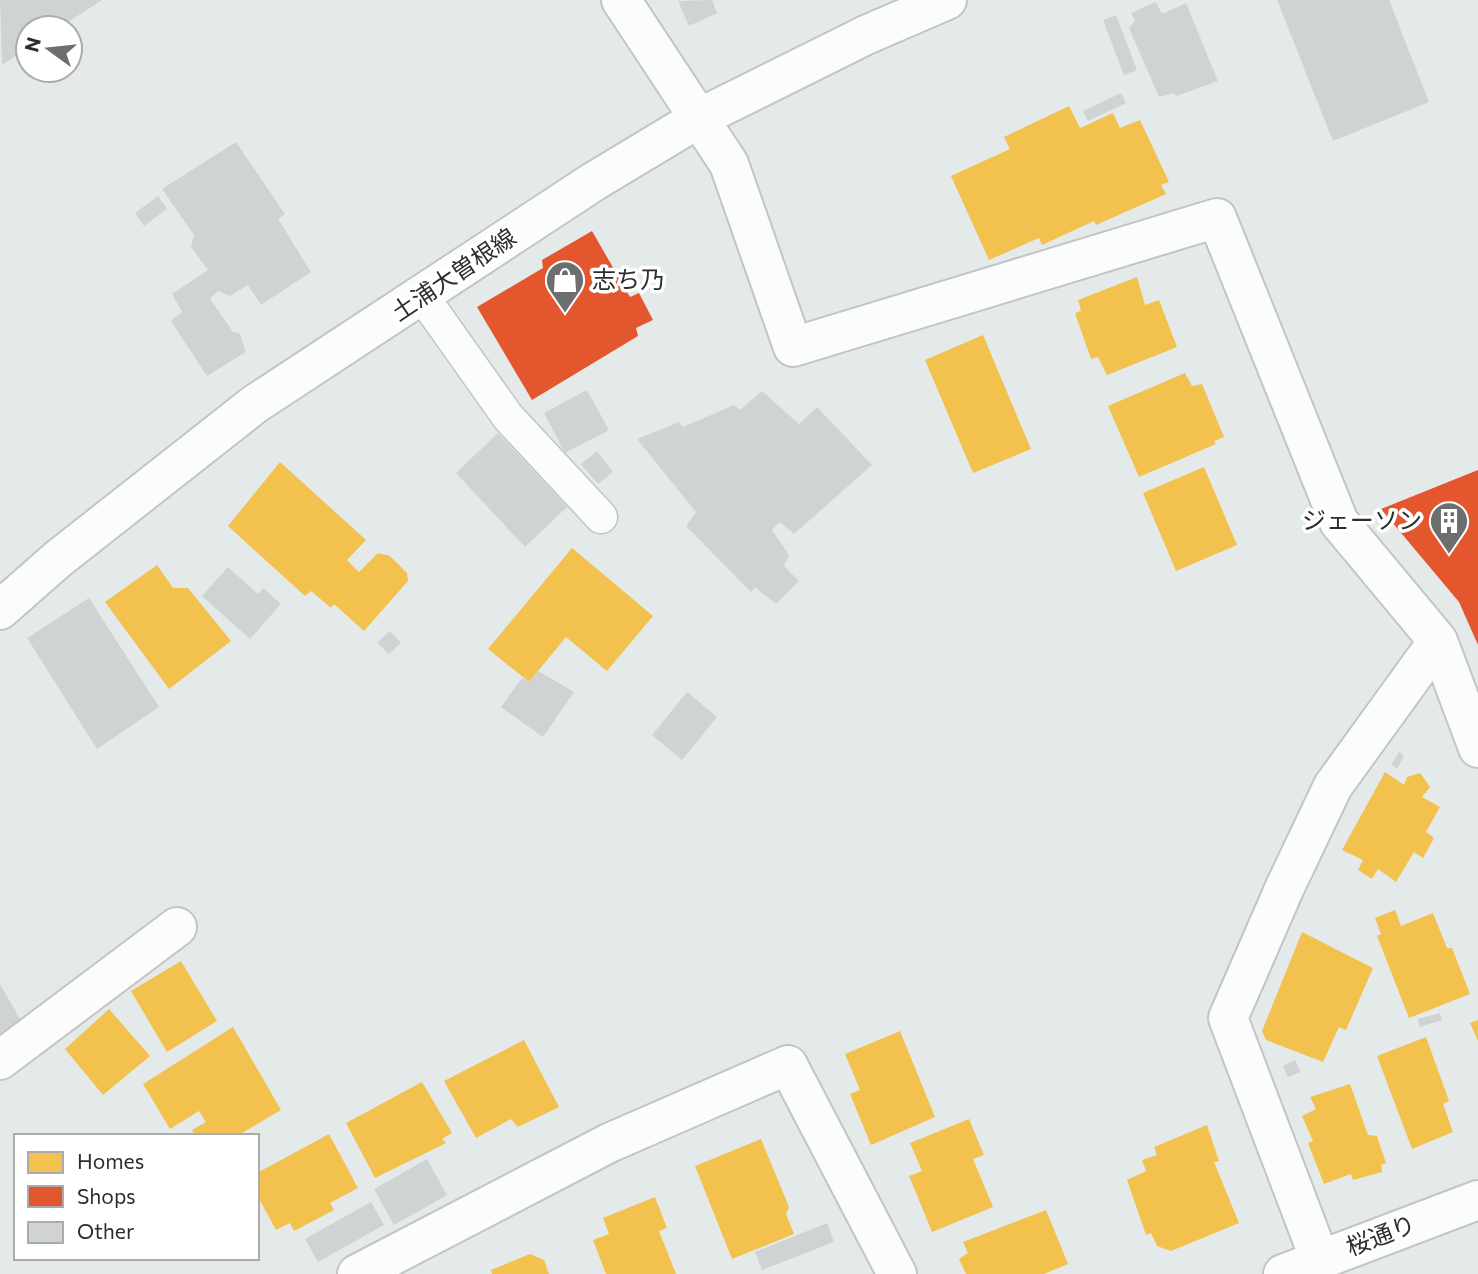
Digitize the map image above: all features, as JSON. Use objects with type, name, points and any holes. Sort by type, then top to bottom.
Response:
[{"type":"street","points":[[621,0],[701,117],[729,164],[793,347],[1217,218],[1339,522],[1438,641],[1478,748]]},
{"type":"street","name":"土浦大曽根線","points":[[0,610],[58,559],[256,404],[423,297],[593,182],[701,117],[866,35],[947,0]]},
{"type":"street","points":[[1320,1260],[1227,1018],[1284,887],[1333,786],[1438,641]]},
{"type":"street","points":[[0,1060],[177,927]]},
{"type":"street","points":[[357,1274],[609,1143],[788,1065],[897,1274]]},
{"type":"street","name":"桜通り","points":[[1283,1274],[1478,1200]]},
{"type":"lane","points":[[423,297],[508,417],[601,517]]},
{"type":"building: Homes","points":[[1069,106],[1080,128],[1113,113],[1120,128],[1140,120],[1169,182],[1161,185],[1166,194],[1096,225],[1094,221],[1042,245],[1039,238],[989,260],[951,176],[1010,149],[1004,137]]},
{"type":"building: Homes","points":[[1137,277],[1145,305],[1159,300],[1177,347],[1107,375],[1098,357],[1091,359],[1075,313],[1081,311],[1078,300]]},
{"type":"building: Homes","points":[[983,335],[1031,449],[973,473],[925,360]]},
{"type":"building: Homes","points":[[1185,373],[1192,386],[1202,384],[1224,437],[1214,441],[1216,444],[1139,477],[1108,406]]},
{"type":"building: Homes","points":[[280,462],[366,540],[347,560],[359,572],[378,553],[390,556],[407,573],[408,581],[364,631],[334,604],[331,608],[311,591],[305,596],[228,526]]},
{"type":"building: Homes","points":[[1204,467],[1237,545],[1176,571],[1143,493]]},
{"type":"building: Homes","points":[[572,548],[653,616],[607,671],[566,637],[529,682],[488,649]]},
{"type":"building: Homes","points":[[157,565],[173,588],[188,588],[231,641],[169,689],[105,602]]},
{"type":"building: Homes","points":[[1385,772],[1404,785],[1407,777],[1420,773],[1430,787],[1422,797],[1440,807],[1426,832],[1434,838],[1423,858],[1414,852],[1396,882],[1378,869],[1372,879],[1358,870],[1363,860],[1342,850]]},
{"type":"building: Homes","points":[[1395,910],[1401,926],[1433,913],[1447,948],[1452,948],[1470,994],[1409,1018],[1377,936],[1381,934],[1375,918]]},
{"type":"building: Homes","points":[[1302,932],[1373,968],[1346,1030],[1339,1027],[1323,1062],[1266,1040],[1262,1031]]},
{"type":"building: Homes","points":[[181,961],[217,1021],[167,1052],[131,991]]},
{"type":"building: Homes","points":[[109,1009],[150,1056],[103,1095],[65,1049]]},
{"type":"building: Homes","points":[[1478,1020],[1478,1041],[1470,1023]]},
{"type":"building: Homes","points":[[233,1027],[281,1110],[240,1134],[194,1134],[192,1130],[206,1122],[199,1111],[170,1129],[143,1084]]},
{"type":"building: Homes","points":[[900,1031],[935,1117],[871,1145],[850,1094],[860,1090],[845,1054]]},
{"type":"building: Homes","points":[[1426,1037],[1449,1101],[1443,1104],[1453,1132],[1412,1149],[1377,1056]]},
{"type":"building: Homes","points":[[524,1040],[559,1107],[518,1127],[511,1119],[476,1138],[444,1081]]},
{"type":"building: Homes","points":[[422,1082],[452,1133],[442,1139],[446,1143],[375,1178],[346,1123]]},
{"type":"building: Homes","points":[[1350,1084],[1368,1135],[1377,1136],[1386,1163],[1381,1165],[1382,1172],[1353,1180],[1351,1174],[1324,1184],[1308,1143],[1313,1141],[1302,1116],[1316,1109],[1310,1097]]},
{"type":"building: Homes","points":[[969,1119],[984,1155],[973,1159],[993,1207],[932,1232],[909,1176],[922,1171],[910,1143]]},
{"type":"building: Homes","points":[[1207,1125],[1219,1161],[1214,1162],[1239,1223],[1171,1251],[1157,1246],[1151,1233],[1146,1235],[1127,1180],[1146,1171],[1142,1160],[1157,1155],[1154,1147]]},
{"type":"building: Homes","points":[[329,1134],[358,1188],[330,1203],[334,1210],[294,1231],[290,1223],[276,1230],[259,1199],[259,1172]]},
{"type":"building: Homes","points":[[761,1139],[789,1207],[786,1214],[794,1234],[732,1259],[695,1166]]},
{"type":"building: Homes","points":[[655,1197],[667,1228],[659,1231],[676,1274],[606,1274],[593,1240],[609,1234],[603,1218]]},
{"type":"building: Homes","points":[[1046,1210],[1068,1264],[1044,1274],[966,1274],[959,1259],[968,1253],[963,1242]]},
{"type":"building: Homes","points":[[530,1254],[544,1260],[549,1274],[492,1274],[491,1270]]},
{"type":"building: Shops","name":"志ち乃","points":[[592,231],[630,297],[639,293],[653,320],[636,328],[638,336],[532,400],[477,307],[543,268],[542,260]]},
{"type":"building: Shops","name":"ジェーソン","points":[[1478,470],[1478,645],[1459,602],[1381,509]]},
{"type":"building: Other","points":[[0,0],[102,0],[80,14],[14,14],[14,57],[2,65]]},
{"type":"building: Other","points":[[712,0],[717,13],[689,26],[678,1]]},
{"type":"building: Other","points":[[1277,0],[1389,0],[1429,102],[1333,141]]},
{"type":"building: Other","points":[[1156,2],[1162,14],[1186,3],[1218,81],[1176,96],[1174,93],[1159,97],[1129,28],[1135,21],[1131,13]]},
{"type":"building: Other","points":[[1116,15],[1137,70],[1124,75],[1103,20]]},
{"type":"building: Other","points":[[1121,93],[1126,103],[1088,121],[1083,111]]},
{"type":"building: Other","points":[[236,142],[285,214],[278,219],[311,272],[261,305],[248,285],[230,296],[218,291],[210,299],[233,332],[240,334],[246,352],[207,376],[171,321],[182,312],[172,294],[208,270],[191,247],[194,235],[162,189]]},
{"type":"building: Other","points":[[158,196],[167,209],[144,226],[135,213]]},
{"type":"building: Other","points":[[587,390],[609,430],[565,453],[544,413]]},
{"type":"building: Other","points":[[762,391],[799,424],[817,407],[872,465],[794,534],[780,522],[772,530],[789,555],[784,566],[799,581],[776,604],[755,587],[751,592],[686,526],[696,512],[637,439],[679,422],[683,427],[734,405],[740,410]]},
{"type":"building: Other","points":[[498,433],[567,507],[525,547],[456,473]]},
{"type":"building: Other","points":[[597,451],[613,472],[598,484],[581,464]]},
{"type":"building: Other","points":[[228,567],[258,594],[263,588],[281,604],[250,639],[202,596]]},
{"type":"building: Other","points":[[89,598],[159,707],[97,749],[27,638]]},
{"type":"building: Other","points":[[390,631],[401,643],[389,654],[377,643]]},
{"type":"building: Other","points":[[538,671],[574,692],[543,737],[501,707],[522,678],[529,682]]},
{"type":"building: Other","points":[[687,692],[717,717],[682,760],[652,735]]},
{"type":"building: Other","points":[[1399,752],[1404,756],[1397,769],[1391,765]]},
{"type":"building: Other","points":[[0,984],[23,1024],[0,1037]]},
{"type":"building: Other","points":[[1440,1013],[1442,1020],[1420,1027],[1418,1019]]},
{"type":"building: Other","points":[[1295,1060],[1301,1072],[1288,1077],[1283,1066]]},
{"type":"building: Other","points":[[427,1159],[447,1195],[394,1225],[374,1189]]},
{"type":"building: Other","points":[[371,1202],[384,1225],[318,1262],[305,1239]]},
{"type":"building: Other","points":[[827,1223],[834,1242],[762,1270],[755,1252]]},
{"type":"place","name":"志ち乃","points":[[565,314]]},
{"type":"place","name":"ジェーソン","points":[[1449,555]]}]
